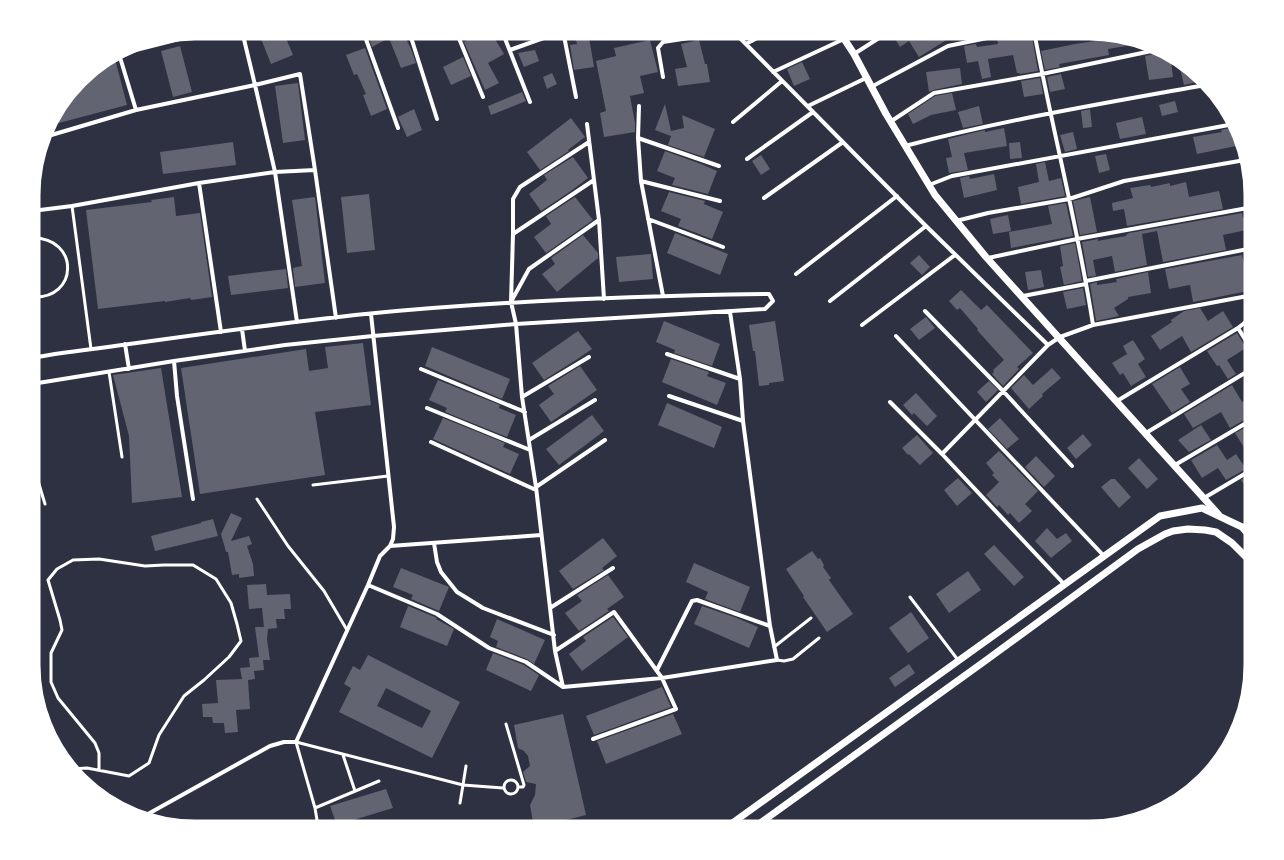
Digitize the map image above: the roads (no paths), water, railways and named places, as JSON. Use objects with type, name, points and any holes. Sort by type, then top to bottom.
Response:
[{"type":"street","points":[[244,38],[256,85],[275,172],[297,322]]},
{"type":"street","points":[[365,38],[398,128]]},
{"type":"street","points":[[411,38],[437,119]]},
{"type":"street","points":[[459,38],[483,97]]},
{"type":"street","points":[[505,38],[530,102]]},
{"type":"street","points":[[510,50],[542,38]]},
{"type":"street","points":[[564,38],[576,97]]},
{"type":"street","points":[[663,77],[658,48],[663,42],[688,38]]},
{"type":"street","points":[[740,38],[955,255],[1048,345]]},
{"type":"street","points":[[746,44],[757,38]]},
{"type":"street","points":[[854,54],[879,38]]},
{"type":"street","points":[[871,87],[948,46],[987,38]]},
{"type":"street","points":[[1035,38],[1086,283],[1093,325]]},
{"type":"street","points":[[773,72],[844,39],[854,54],[890,122],[929,185],[956,221],[1221,517]]},
{"type":"street","points":[[890,122],[934,93],[1042,74],[1151,51]]},
{"type":"street","points":[[120,57],[136,110]]},
{"type":"street","points":[[50,135],[136,110],[256,85],[300,74],[336,318]]},
{"type":"street","points":[[808,106],[866,78]]},
{"type":"street","points":[[733,122],[782,80]]},
{"type":"street","points":[[905,146],[948,135],[1051,114],[1202,86]]},
{"type":"street","points":[[638,106],[638,138],[641,181],[663,296]]},
{"type":"street","points":[[747,159],[813,112]]},
{"type":"street","points":[[587,124],[599,220],[604,299]]},
{"type":"street","points":[[929,185],[952,176],[1230,125]]},
{"type":"street","points":[[638,138],[719,166]]},
{"type":"street","points":[[564,687],[556,651],[550,608],[536,488],[522,397],[516,324],[511,302],[513,199],[520,187],[589,142]]},
{"type":"street","points":[[764,198],[843,142]]},
{"type":"street","points":[[956,221],[988,213],[1069,199],[1124,181],[1242,160]]},
{"type":"street","points":[[38,210],[72,206],[199,183],[275,172],[315,170]]},
{"type":"street","points":[[513,234],[594,180]]},
{"type":"street","points":[[641,181],[720,201]]},
{"type":"street","points":[[199,183],[221,332]]},
{"type":"street","points":[[796,274],[897,196]]},
{"type":"street","points":[[988,258],[1077,239],[1246,208]]},
{"type":"street","points":[[648,219],[723,247]]},
{"type":"street","points":[[511,302],[529,269],[599,220]]},
{"type":"street","points":[[830,301],[926,226]]},
{"type":"street","points":[[1023,296],[1246,249]]},
{"type":"street","points":[[862,325],[955,255]]},
{"type":"street","points":[[38,357],[125,344],[297,322],[511,302],[663,296],[769,294],[773,301],[765,309],[516,324],[285,345],[38,383]]},
{"type":"street","points":[[942,454],[1048,345],[1060,337],[1093,325],[1246,296]]},
{"type":"street","points":[[925,311],[1003,391],[1072,466]]},
{"type":"street","points":[[368,585],[437,614],[489,648],[526,662],[564,687],[662,678],[777,660],[770,626],[743,421],[740,379],[730,312]]},
{"type":"street","points":[[147,815],[270,746],[284,742],[296,742],[380,556],[390,546],[393,539],[394,527],[371,314]]},
{"type":"street","points":[[1117,401],[1238,328],[1246,322]]},
{"type":"street","points":[[1238,328],[1246,341]]},
{"type":"street","points":[[242,329],[245,351]]},
{"type":"street","points":[[896,336],[1104,556]]},
{"type":"street","points":[[125,344],[129,369]]},
{"type":"street","points":[[667,354],[740,379]]},
{"type":"street","points":[[522,397],[590,357]]},
{"type":"street","points":[[174,361],[177,396],[193,499]]},
{"type":"street","points":[[421,369],[525,412]]},
{"type":"street","points":[[1146,433],[1246,372]]},
{"type":"street","points":[[669,396],[743,421]]},
{"type":"street","points":[[529,440],[595,400]]},
{"type":"street","points":[[890,402],[942,454],[1064,584]]},
{"type":"street","points":[[426,408],[530,450]]},
{"type":"street","points":[[1175,465],[1246,423]]},
{"type":"street","points":[[536,488],[606,440]]},
{"type":"street","points":[[431,442],[536,488]]},
{"type":"street","points":[[1204,498],[1246,473]]},
{"type":"street","points":[[734,822],[1160,516],[1202,508],[1242,527],[1246,532]]},
{"type":"street","points":[[1242,527],[1246,524]]},
{"type":"street","points":[[762,822],[1138,549],[1165,534],[1188,529],[1216,532],[1232,543],[1246,557]]},
{"type":"street","points":[[390,546],[541,535]]},
{"type":"street","points":[[434,543],[437,562],[441,572],[457,592],[483,608],[554,635]]},
{"type":"street","points":[[550,608],[613,568]]},
{"type":"street","points":[[657,670],[692,601],[697,600],[770,626]]},
{"type":"street","points":[[556,651],[614,612],[657,670],[676,709],[593,739]]},
{"type":"lane","points":[[72,206],[91,349]]},
{"type":"lane","points":[[38,238],[51,240],[59,246],[65,254],[68,263],[64,282],[58,290],[50,295],[38,297]]},
{"type":"lane","points":[[109,372],[122,457]]},
{"type":"lane","points":[[313,485],[388,476]]},
{"type":"lane","points":[[38,479],[46,504]]},
{"type":"lane","points":[[257,500],[288,546],[324,590],[347,630]]},
{"type":"lane","points":[[77,769],[87,768],[130,776],[149,763],[159,735],[184,696],[229,657],[241,641],[231,603],[220,585],[216,579],[193,565],[145,566],[99,559],[73,560],[57,569],[48,580],[62,630],[51,653],[51,682],[58,698],[95,743],[99,753],[99,770]]},
{"type":"lane","points":[[910,597],[958,660]]},
{"type":"lane","points":[[774,647],[811,618]]},
{"type":"lane","points":[[777,660],[784,661],[793,659],[819,638]]},
{"type":"lane","points":[[506,724],[524,785],[523,787],[518,787]]},
{"type":"lane","points":[[296,742],[463,785],[503,788],[505,792],[512,794],[516,792],[518,787]]},
{"type":"lane","points":[[296,742],[315,808],[317,820],[315,822]]},
{"type":"lane","points":[[343,755],[355,791]]},
{"type":"lane","points":[[460,803],[466,766]]},
{"type":"lane","points":[[503,788],[506,781],[510,779],[516,782],[518,787]]},
{"type":"lane","points":[[315,808],[379,781]]}]
